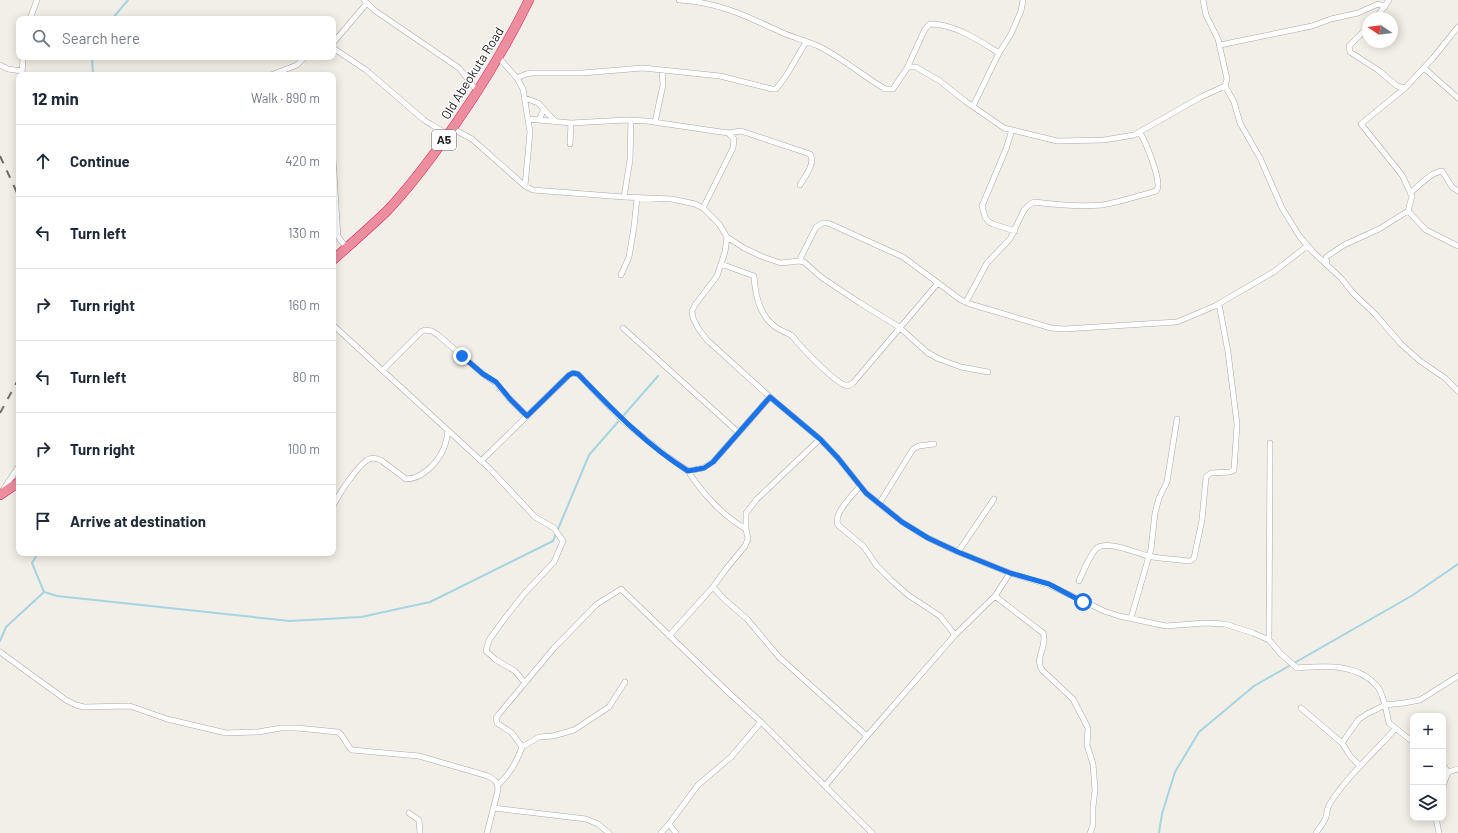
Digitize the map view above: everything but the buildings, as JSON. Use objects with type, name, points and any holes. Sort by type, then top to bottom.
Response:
[{"type":"highway","name":"Old Abeokuta Road","points":[[336,257],[387,210],[416,177],[451,132],[499,58],[529,0]]},
{"type":"highway","points":[[0,495],[16,484]]},
{"type":"street","points":[[31,16],[37,0]]},
{"type":"street","points":[[679,0],[698,1],[721,7],[742,14],[806,42],[817,45],[873,81],[890,90],[896,87],[907,68],[924,29],[930,24],[938,24],[952,28],[974,38],[998,53]]},
{"type":"street","points":[[974,106],[998,53],[1011,34],[1021,11],[1023,0]]},
{"type":"street","points":[[1203,0],[1206,14],[1215,31],[1220,45],[1227,79],[1225,86],[1234,102],[1240,123],[1260,158],[1282,208],[1300,237],[1402,344],[1420,361],[1444,378],[1458,391]]},
{"type":"street","points":[[1380,12],[1389,0]]},
{"type":"street","points":[[336,39],[366,1],[384,18],[459,68],[478,92]]},
{"type":"street","points":[[1220,45],[1312,26],[1331,19],[1358,13],[1378,4],[1384,7]]},
{"type":"street","points":[[1327,264],[1326,257],[1344,245],[1379,229],[1408,211],[1411,201],[1410,193],[1402,175],[1361,124],[1405,88],[1424,68],[1458,27]]},
{"type":"street","points":[[1362,33],[1349,46],[1350,52],[1378,70],[1397,86],[1405,88]]},
{"type":"street","points":[[517,78],[532,73],[582,74],[643,68],[720,76],[776,89],[786,76],[806,42]]},
{"type":"street","points":[[336,50],[366,70],[428,123],[472,139],[525,186],[533,190],[543,192],[679,200],[695,204],[703,208],[719,224],[727,237],[744,248],[763,257],[781,263],[799,261],[804,262],[860,304],[899,327],[920,347],[939,359],[961,367],[988,372]]},
{"type":"street","points":[[499,58],[517,78],[524,89],[530,132],[525,186]]},
{"type":"street","points":[[22,72],[23,60]]},
{"type":"street","points":[[279,72],[297,65],[302,60]]},
{"type":"street","points":[[0,65],[18,72]]},
{"type":"street","points":[[907,68],[916,67],[940,81],[1004,128],[1057,141],[1071,142],[1104,140],[1140,132],[1201,97],[1225,86]]},
{"type":"street","points":[[1424,68],[1458,98]]},
{"type":"street","points":[[655,122],[663,85],[662,70]]},
{"type":"street","points":[[525,98],[538,103],[555,122]]},
{"type":"street","points":[[539,120],[544,109]]},
{"type":"street","points":[[528,119],[571,123],[632,120],[728,133],[741,131],[810,154],[812,163],[800,185]]},
{"type":"street","points":[[624,197],[630,160],[632,120]]},
{"type":"street","points":[[570,144],[571,123]]},
{"type":"street","points":[[1012,130],[1006,149],[982,206],[985,217],[989,222],[1015,231]]},
{"type":"street","points":[[966,302],[987,263],[1010,239],[1024,210],[1034,202],[1077,206],[1103,204],[1156,191],[1158,185],[1156,176],[1144,139],[1140,132]]},
{"type":"street","points":[[703,208],[733,148],[734,139],[728,133]]},
{"type":"street","points":[[1410,193],[1436,171],[1442,171],[1452,187],[1458,191]]},
{"type":"street","points":[[621,275],[629,257],[637,198]]},
{"type":"street","points":[[1408,211],[1426,230],[1458,246]]},
{"type":"street","points":[[336,216],[338,236],[347,247]]},
{"type":"street","points":[[799,261],[816,227],[823,223],[828,223],[903,257],[961,300],[1051,328],[1064,329],[1177,322],[1219,304],[1275,271],[1307,246]]},
{"type":"street","points":[[727,237],[717,276],[692,311],[693,318],[698,328],[707,340],[770,397],[820,439],[838,458],[866,493],[902,522],[928,538],[958,552],[1010,573],[1049,584],[1104,611],[1166,626],[1206,623],[1225,624],[1269,640],[1281,654],[1297,668],[1349,668],[1358,671],[1378,686],[1385,705],[1389,723],[1410,740]]},
{"type":"street","points":[[721,264],[754,276],[756,294],[766,318],[777,328],[793,335],[797,342],[845,386],[853,383],[938,282]]},
{"type":"street","points":[[1079,581],[1094,553],[1102,546],[1128,549],[1149,556],[1192,560],[1196,552],[1202,520],[1206,477],[1211,472],[1230,472],[1234,470],[1237,424],[1228,352],[1219,304]]},
{"type":"street","points":[[336,328],[481,461],[535,517],[554,528],[563,541],[554,562],[504,618],[489,640],[486,651],[496,660],[515,671],[526,683]]},
{"type":"street","points":[[623,328],[739,433]]},
{"type":"street","points":[[383,370],[422,331],[432,331],[466,358],[483,374],[496,382],[527,416]]},
{"type":"street","points":[[481,461],[569,375],[573,373],[578,374],[624,421],[668,457],[688,471],[692,479],[720,510],[733,521],[746,528]]},
{"type":"street","points":[[688,471],[704,468],[713,462],[770,397]]},
{"type":"street","points":[[1131,618],[1151,549],[1155,513],[1159,498],[1167,482],[1178,419]]},
{"type":"street","points":[[336,500],[358,470],[367,460],[371,458],[378,459],[406,478],[415,478],[425,472],[437,461],[444,448],[448,431]]},
{"type":"street","points":[[669,636],[713,587],[745,546],[748,539],[746,513],[757,499],[820,439]]},
{"type":"street","points":[[1269,640],[1270,443]]},
{"type":"street","points":[[879,504],[913,449],[919,446],[934,444]]},
{"type":"street","points":[[0,495],[16,471]]},
{"type":"street","points":[[860,486],[837,515],[836,521],[838,525],[864,548],[877,566],[891,580],[908,595],[940,616],[955,635]]},
{"type":"street","points":[[958,552],[994,499]]},
{"type":"street","points":[[826,786],[867,736],[955,635],[995,596],[1010,573]]},
{"type":"street","points":[[713,587],[747,619],[780,657],[867,736]]},
{"type":"street","points":[[522,747],[512,733],[500,726],[496,720],[498,714],[526,683],[554,648],[597,604],[621,589],[729,694],[761,722],[872,833]]},
{"type":"street","points":[[995,596],[1043,633],[1045,639],[1039,660],[1039,666],[1073,699],[1086,724],[1088,732],[1088,750],[1093,764],[1095,790],[1093,825],[1090,833]]},
{"type":"street","points":[[0,652],[66,700],[84,707],[130,706],[167,719],[226,733],[258,732],[281,728],[338,732],[342,734],[346,743],[352,750],[419,756],[488,776],[496,780],[498,790],[487,833]]},
{"type":"street","points":[[1342,743],[1359,719],[1367,714],[1385,705],[1420,700],[1458,676]]},
{"type":"street","points":[[498,785],[506,777],[513,766],[522,747],[539,737],[553,736],[574,730],[609,707],[625,682]]},
{"type":"street","points":[[1301,708],[1342,743],[1351,757],[1359,765]]},
{"type":"street","points":[[661,833],[698,785],[731,757],[761,722]]},
{"type":"street","points":[[1316,833],[1326,817],[1328,807],[1359,765],[1380,746],[1395,729]]},
{"type":"street","points":[[1448,772],[1458,769]]},
{"type":"street","points":[[1443,785],[1448,772]]},
{"type":"street","points":[[494,808],[586,819],[598,824],[608,833]]},
{"type":"street","points":[[409,813],[419,820],[420,833]]},
{"type":"street","points":[[1437,821],[1439,833]]},
{"type":"street","points":[[669,824],[676,833]]},
{"type":"waterway","points":[[115,16],[128,0]]},
{"type":"waterway","points":[[92,60],[93,72]]},
{"type":"waterway","points":[[44,592],[57,596],[290,621],[361,617],[430,602],[553,541],[589,455],[658,376]]},
{"type":"waterway","points":[[0,641],[6,627],[44,592],[32,563],[36,556]]},
{"type":"waterway","points":[[1159,833],[1162,814],[1175,772],[1199,732],[1254,686],[1413,595],[1458,564]]},
{"type":"railway","points":[[0,156],[16,191]]},
{"type":"railway","points":[[0,413],[16,384]]},
{"type":"route","points":[[462,356],[483,374],[496,382],[527,416],[569,375],[573,373],[578,374],[624,421],[668,457],[688,471],[704,468],[713,462],[770,397],[820,439],[838,458],[866,493],[902,522],[928,538],[958,552],[1010,573],[1049,584],[1083,602]]}]
